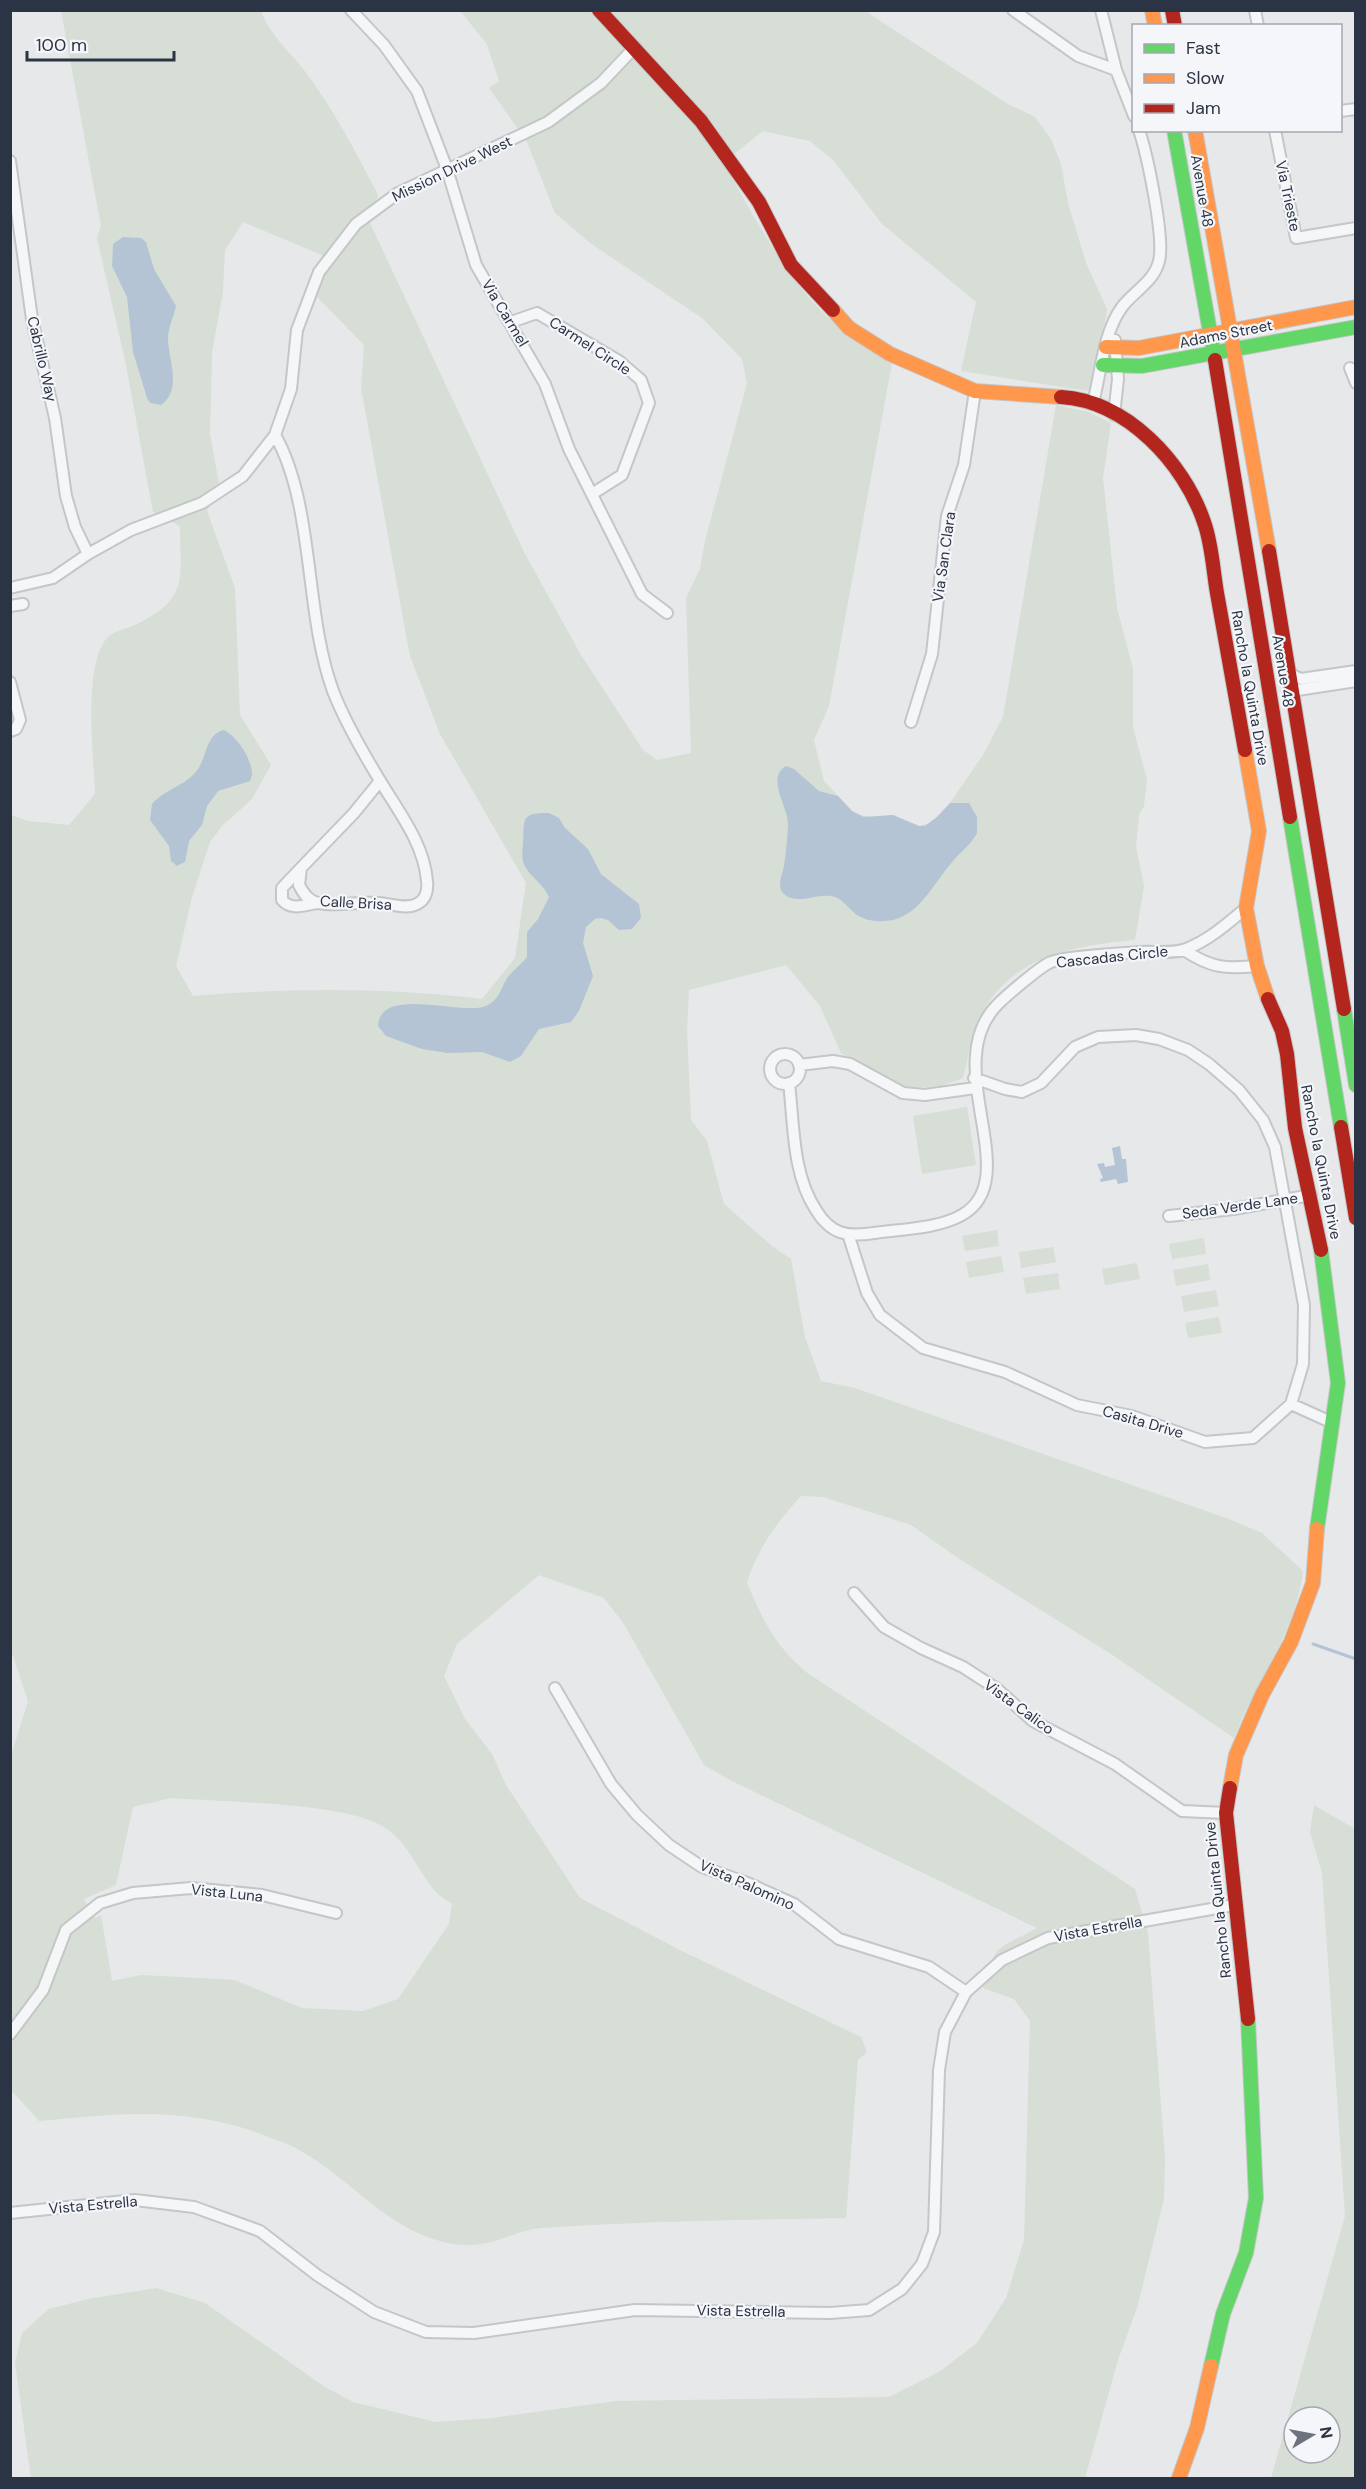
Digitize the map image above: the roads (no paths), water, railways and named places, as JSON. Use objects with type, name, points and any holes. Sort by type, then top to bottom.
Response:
[{"type":"street","name":"Via Carmel","points":[[351,10],[384,45],[417,91],[447,169],[476,265],[545,384],[569,449],[642,594],[667,613]]},
{"type":"street","name":"Rancho la Quinta Drive","points":[[599,10],[635,46],[700,121],[759,202],[791,265],[849,328],[890,354],[975,392],[1077,398],[1114,415],[1132,425],[1155,444],[1185,478],[1204,523],[1259,831],[1246,908],[1257,966],[1265,993],[1282,1031],[1295,1128],[1311,1196],[1338,1383],[1318,1510],[1313,1583],[1292,1642],[1262,1695],[1236,1755],[1226,1813],[1233,1905],[1249,2030],[1256,2198],[1245,2253],[1223,2314],[1197,2428],[1179,2478]]},
{"type":"street","points":[[1013,10],[1078,56],[1116,70]]},
{"type":"street","points":[[1101,10],[1116,70],[1132,111]]},
{"type":"street","name":"Mission Drive West","points":[[10,588],[53,578],[88,554],[155,519],[202,503],[243,476],[275,435],[291,389],[297,330],[319,272],[356,224],[398,193],[548,122],[601,83],[635,46]]},
{"type":"street","points":[[1093,404],[1103,365],[1111,347],[1113,325],[1122,307],[1146,284],[1159,262],[1158,228],[1139,132]]},
{"type":"street","name":"Avenue 48","points":[[1174,132],[1215,354],[1356,1218]]},
{"type":"street","name":"Avenue 48","points":[[1194,132],[1235,350],[1351,1043],[1356,1085]]},
{"type":"street","name":"Via Trieste","points":[[1275,132],[1296,238],[1356,228]]},
{"type":"street","name":"Cabrillo Way","points":[[10,161],[20,212],[32,320],[56,418],[66,496],[75,527],[88,554]]},
{"type":"street","name":"Adams Street","points":[[1111,347],[1139,348],[1356,307]]},
{"type":"street","name":"Carmel Circle","points":[[511,322],[537,313],[619,361],[641,380],[649,403],[622,475],[592,494]]},
{"type":"street","name":"Adams Street","points":[[1103,365],[1142,366],[1356,327]]},
{"type":"street","points":[[1111,347],[1117,366],[1114,415]]},
{"type":"street","points":[[1350,368],[1356,383]]},
{"type":"street","name":"Via San Clara","points":[[911,722],[932,654],[947,516],[964,465],[975,392]]},
{"type":"street","name":"Calle Brisa","points":[[275,435],[281,446],[297,500],[320,646],[330,680],[353,734],[400,810],[422,859],[427,880],[424,898],[420,903],[408,907],[356,902],[318,903],[309,899],[299,885],[301,868]]},
{"type":"street","points":[[1251,573],[1265,602],[1278,678],[1284,687],[1291,691],[1356,681]]},
{"type":"street","points":[[10,606],[23,604]]},
{"type":"street","points":[[1287,669],[1301,679],[1356,671]]},
{"type":"street","points":[[10,682],[20,720],[16,729],[10,731]]},
{"type":"street","points":[[318,903],[295,907],[282,900],[282,888],[354,813],[380,781]]},
{"type":"street","name":"Cascadas Circle","points":[[849,1237],[946,1221],[961,1216],[975,1205],[985,1188],[988,1164],[974,1083],[979,1035],[996,1005],[1051,962],[1124,953],[1184,950],[1218,932],[1246,908]]},
{"type":"street","points":[[1308,921],[1322,954],[1334,1027],[1351,1043],[1337,1064],[1335,1089]]},
{"type":"street","points":[[1184,950],[1204,964],[1233,968],[1257,966]]},
{"type":"street","points":[[799,1065],[833,1061],[850,1064],[894,1090],[925,1095],[974,1083],[1022,1092],[1041,1083],[1075,1047],[1098,1037],[1137,1035],[1173,1044],[1209,1064],[1250,1101],[1263,1120],[1275,1147],[1304,1305],[1303,1364],[1291,1404],[1333,1423]]},
{"type":"street","points":[[778,1055],[793,1056],[799,1065],[798,1076],[789,1083],[778,1082],[773,1077],[771,1063],[778,1055]]},
{"type":"street","points":[[789,1083],[790,1113],[800,1170],[809,1198],[820,1217],[832,1228],[849,1237]]},
{"type":"street","name":"Seda Verde Lane","points":[[1169,1215],[1234,1209],[1311,1196]]},
{"type":"street","name":"Casita Drive","points":[[849,1237],[867,1293],[880,1315],[923,1348],[1005,1372],[1077,1405],[1132,1416],[1206,1442],[1253,1438],[1291,1404]]},
{"type":"street","name":"Vista Calico","points":[[854,1593],[884,1627],[921,1648],[963,1667],[997,1689],[1034,1721],[1115,1764],[1182,1810],[1226,1813]]},
{"type":"street","name":"Vista Palomino","points":[[555,1688],[611,1784],[637,1815],[669,1845],[702,1867],[745,1882],[794,1904],[839,1939],[929,1967],[966,1992]]},
{"type":"street","name":"Vista Luna","points":[[10,2034],[43,1990],[66,1930],[100,1903],[134,1893],[191,1888],[262,1895],[336,1913]]},
{"type":"street","name":"Vista Estrella","points":[[10,2213],[135,2200],[194,2207],[260,2231],[317,2275],[374,2312],[426,2332],[474,2333],[635,2310],[830,2313],[869,2310],[902,2289],[922,2264],[934,2232],[939,2070],[945,2032],[966,1992],[1002,1960],[1048,1938],[1233,1905]]},
{"type":"water","points":[[123,237],[141,238],[146,242],[154,269],[176,306],[168,338],[173,382],[168,398],[161,405],[150,403],[147,398],[133,352],[127,297],[112,266],[113,244]]},
{"type":"water","points":[[223,730],[234,737],[247,756],[252,769],[250,781],[218,791],[207,806],[202,825],[189,841],[185,862],[177,866],[171,861],[169,846],[150,820],[152,804],[193,775],[201,764],[213,736]]},
{"type":"water","points":[[786,766],[794,769],[819,791],[838,796],[852,811],[864,817],[893,815],[919,826],[925,826],[950,803],[969,803],[977,817],[977,833],[919,904],[898,918],[885,921],[863,918],[835,897],[794,899],[788,897],[782,892],[780,885],[788,823],[778,785],[780,771]]},
{"type":"water","points":[[549,813],[559,818],[565,828],[588,849],[601,874],[639,904],[641,918],[632,929],[619,930],[608,920],[601,918],[595,919],[586,927],[583,943],[593,976],[579,1011],[571,1022],[539,1029],[521,1056],[510,1062],[482,1052],[447,1053],[422,1049],[386,1036],[378,1026],[382,1014],[392,1007],[406,1004],[459,1008],[486,1006],[497,997],[508,977],[527,957],[527,932],[538,919],[549,897],[523,862],[524,825],[525,820],[532,814]]},
{"type":"water","points":[[1120,1146],[1122,1159],[1126,1159],[1128,1182],[1118,1184],[1116,1179],[1101,1182],[1100,1179],[1103,1178],[1097,1164],[1104,1163],[1105,1167],[1115,1165],[1112,1148]]},
{"type":"waterway","points":[[1313,1644],[1356,1659]]}]
